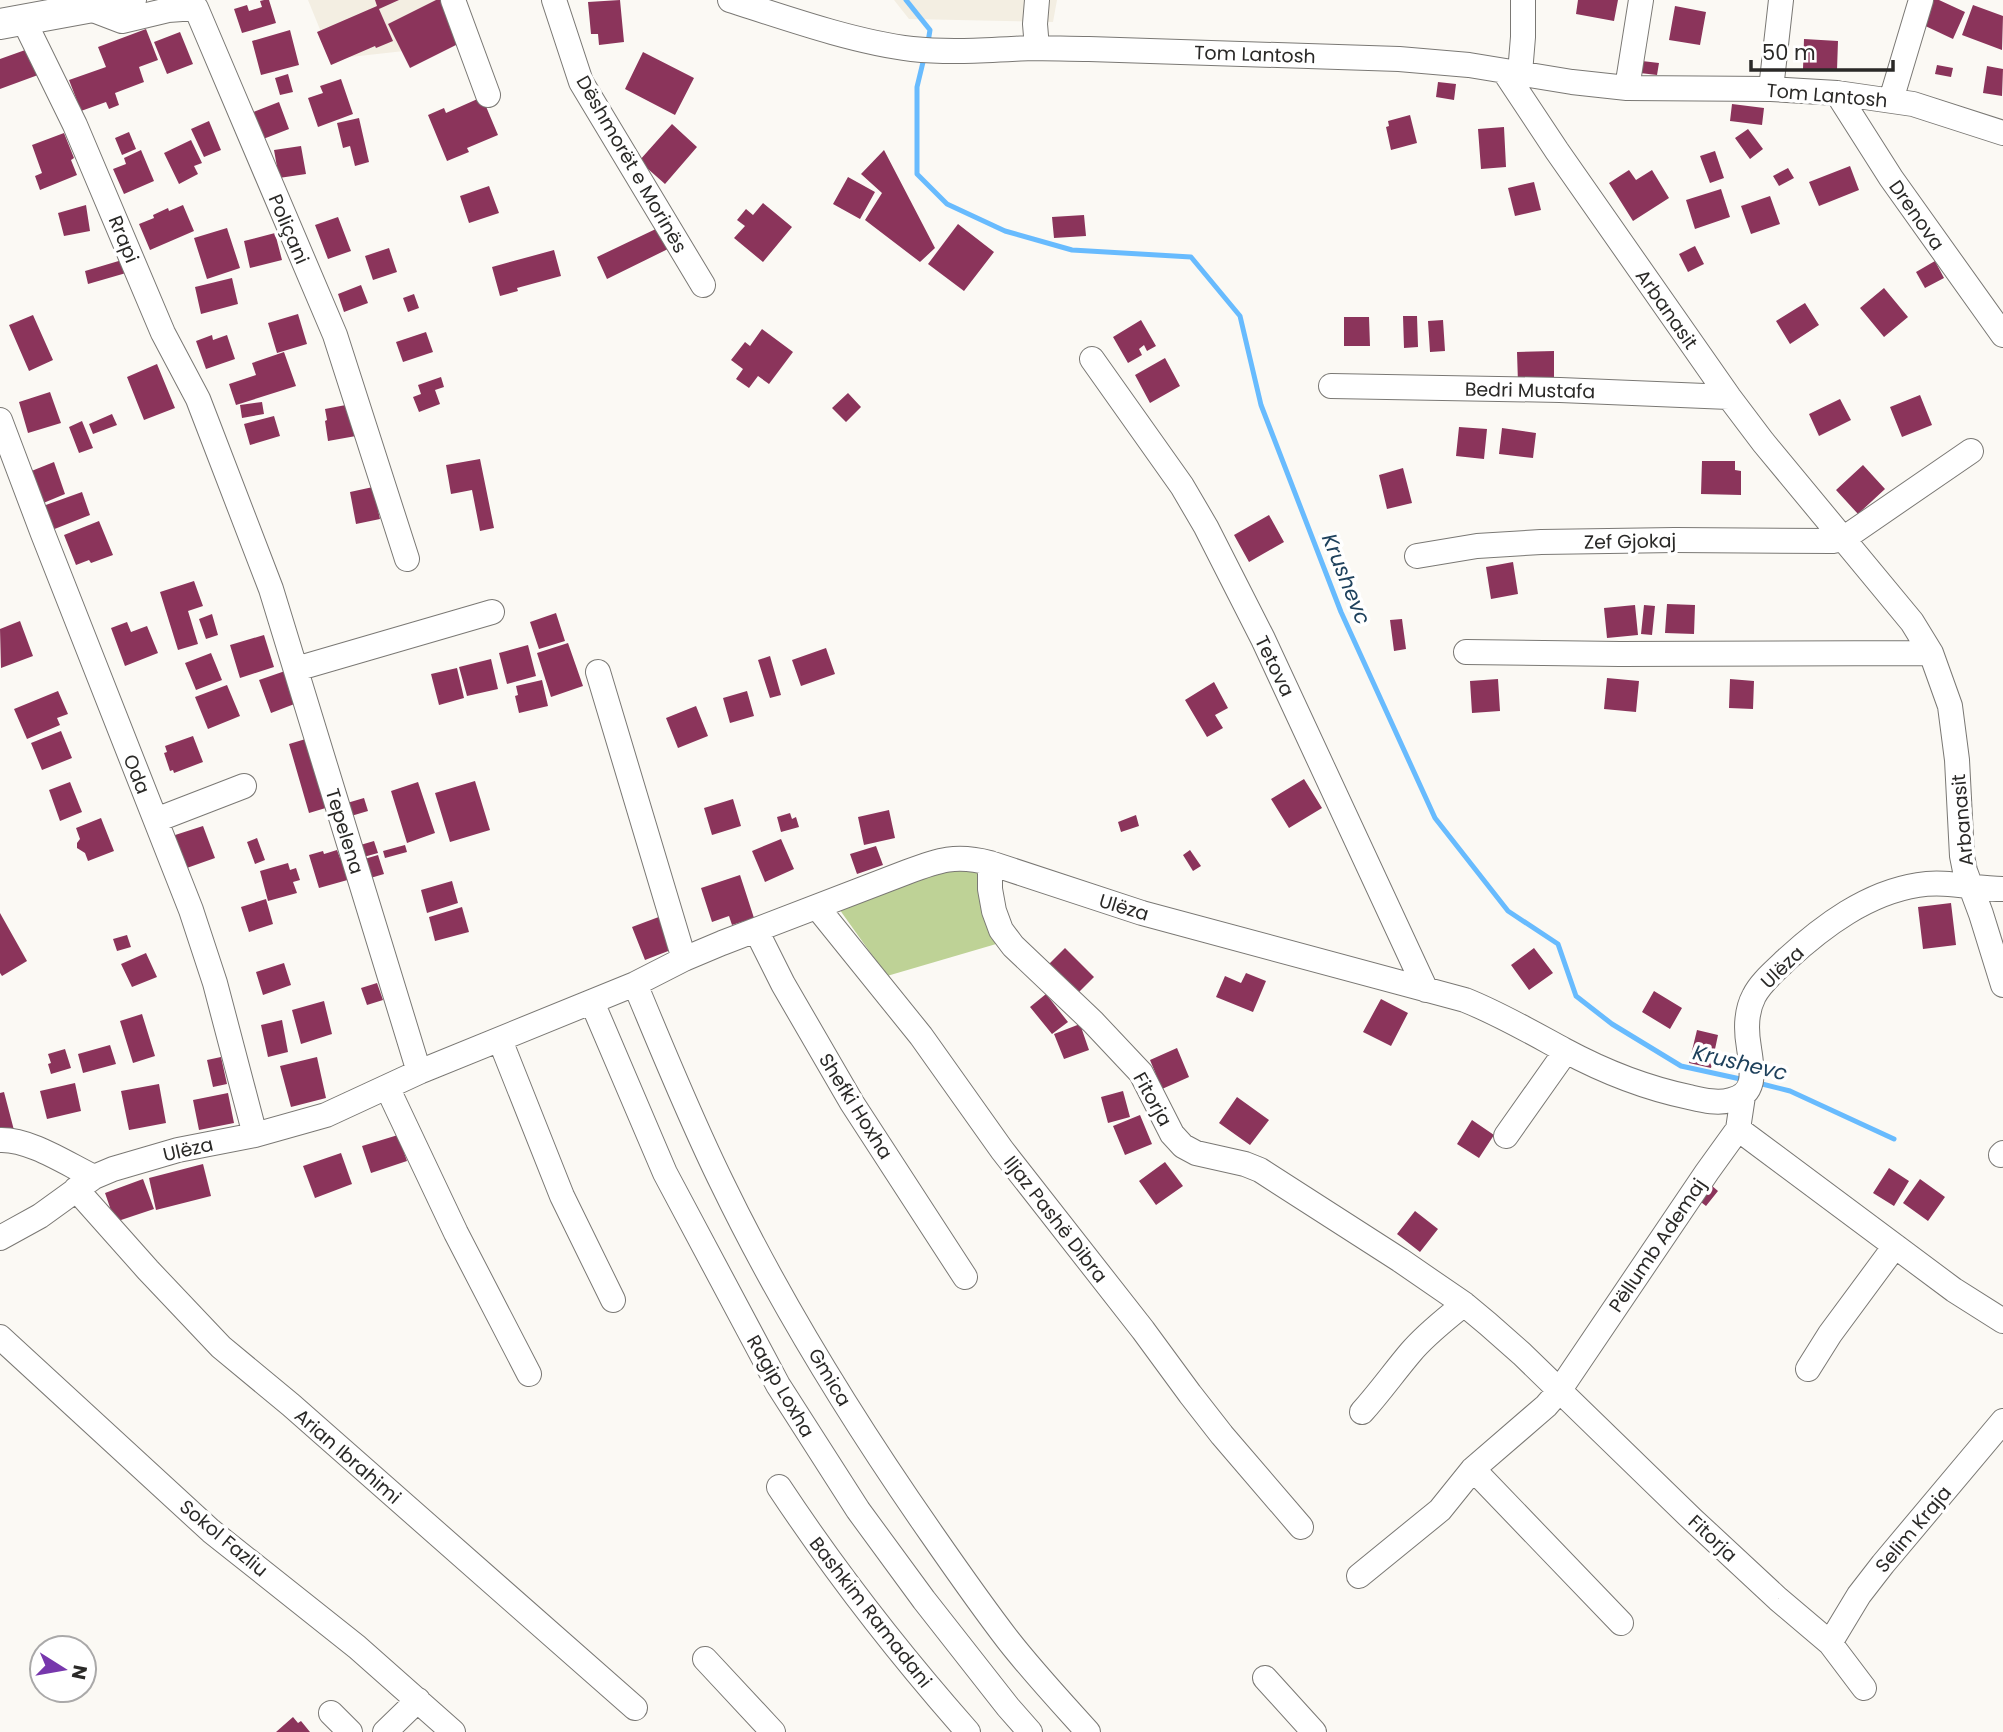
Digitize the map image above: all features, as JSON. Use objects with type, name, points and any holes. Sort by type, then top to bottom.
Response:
[{"type":"main road","points":[[12,22],[87,4],[131,0]]},
{"type":"street","points":[[453,0],[488,95]]},
{"type":"street","name":"Dëshmorët e Morinës","points":[[554,0],[582,82],[703,285]]},
{"type":"street","name":"Tom Lantosh","points":[[730,0],[827,30],[911,49],[978,51],[1037,48],[1399,59],[1627,88],[1771,89],[1837,93],[1913,104],[2003,133]]},
{"type":"street","points":[[1037,0],[1037,48]]},
{"type":"street","points":[[1512,72],[1523,37],[1523,0]]},
{"type":"street","points":[[1627,88],[1641,0]]},
{"type":"street","points":[[1771,89],[1781,0]]},
{"type":"street","points":[[1891,100],[1921,0]]},
{"type":"street","name":"Poliçani","points":[[87,4],[122,21],[169,10],[195,8],[335,335],[407,559]]},
{"type":"street","name":"Rrapi","points":[[12,22],[75,125],[163,333],[198,399],[271,589]]},
{"type":"street","name":"Arbanasit","points":[[1512,72],[1556,151],[1729,397],[1912,622],[1931,653],[1950,706],[1965,871],[2003,985]]},
{"type":"street","name":"Drenova","points":[[1837,93],[1891,178],[2003,335]]},
{"type":"street","name":"Tetova","points":[[1092,359],[1182,486],[1206,527],[1263,639],[1426,990]]},
{"type":"street","name":"Bedri Mustafa","points":[[1331,386],[1560,390],[1729,397]]},
{"type":"street","name":"Oda","points":[[0,420],[191,910],[215,983],[255,1135]]},
{"type":"street","points":[[1843,538],[1971,451]]},
{"type":"street","name":"Zef Gjokaj","points":[[1418,556],[1510,543],[1675,540],[1821,542],[1843,538]]},
{"type":"street","name":"Tepelena","points":[[271,589],[419,1072]]},
{"type":"street","points":[[296,669],[492,611]]},
{"type":"street","points":[[1466,652],[1931,653]]},
{"type":"street","points":[[598,672],[684,959]]},
{"type":"street","points":[[156,820],[244,786]]},
{"type":"street","name":"Ulëza","points":[[0,1238],[40,1216],[85,1183],[113,1169],[178,1150],[255,1135],[326,1115],[419,1072],[635,984],[684,959],[934,862],[952,858],[970,858],[990,863],[1142,912],[1465,1000],[1496,1013],[1566,1051],[1640,1084],[1717,1102],[1731,1101],[1749,1085],[1749,1007],[1754,994],[1795,952],[1837,919],[1859,905],[1919,884],[1955,884],[2003,889]]},
{"type":"street","name":"Fitorja","points":[[990,863],[990,889],[1000,930],[1141,1073],[1172,1135],[1183,1146],[1196,1153],[1260,1170],[1464,1304],[1521,1354],[1778,1599],[1830,1643],[1864,1688]]},
{"type":"street","name":"Iljaz Pashë Dibra","points":[[817,907],[921,1036],[1002,1150],[1206,1414],[1301,1527]]},
{"type":"street","name":"Shefki Hoxha","points":[[755,930],[852,1103],[964,1277]]},
{"type":"street","name":"Gmica","points":[[635,984],[684,1104],[722,1184],[805,1337],[893,1478],[948,1558],[1009,1641],[1087,1732]]},
{"type":"street","name":"Ragip Loxha","points":[[592,1002],[665,1173],[778,1385],[858,1510],[923,1600],[1031,1732]]},
{"type":"street","points":[[500,1040],[562,1196],[613,1300]]},
{"type":"street","points":[[1506,1136],[1566,1051]]},
{"type":"street","name":"Pëllumb Ademaj","points":[[1559,1391],[1738,1129],[1749,1085]]},
{"type":"street","points":[[387,1087],[456,1233],[529,1374]]},
{"type":"street","points":[[1738,1129],[1954,1290],[2003,1321]]},
{"type":"street","points":[[0,1140],[14,1139],[52,1156],[85,1183]]},
{"type":"street","name":"Arian Ibrahimi","points":[[85,1183],[148,1270],[221,1347],[291,1405],[635,1708]]},
{"type":"street","points":[[1808,1369],[1830,1334],[1895,1246]]},
{"type":"street","points":[[1362,1412],[1411,1352],[1464,1304]]},
{"type":"street","name":"Sokol Fazliu","points":[[0,1338],[211,1531],[357,1647],[453,1732]]},
{"type":"street","points":[[1359,1576],[1440,1510],[1473,1469],[1546,1406],[1559,1391]]},
{"type":"street","name":"Selim Kraja","points":[[1830,1643],[1859,1595],[1883,1564],[2003,1420]]},
{"type":"street","points":[[1473,1469],[1621,1623]]},
{"type":"street","name":"Bashkim Ramadani","points":[[779,1487],[836,1571],[968,1732]]},
{"type":"street","points":[[705,1659],[772,1732]]},
{"type":"street","points":[[1265,1678],[1314,1732]]},
{"type":"street","points":[[385,1732],[418,1700]]},
{"type":"street","points":[[331,1713],[350,1732]]},
{"type":"shaded area","points":[[308,0],[461,0],[413,50],[332,59]]},
{"type":"shaded area","points":[[894,0],[1057,0],[1053,22],[909,19]]},
{"type":"green space","points":[[967,863],[985,880],[1003,942],[887,976],[837,906]]},
{"type":"building","points":[[269,0],[276,23],[242,33],[234,9],[247,5],[249,11],[262,7],[260,1]]},
{"type":"building","points":[[375,0],[399,0],[379,9],[393,41],[331,65],[317,32],[377,6]]},
{"type":"building","points":[[436,0],[448,0],[462,42],[410,68],[388,24]]},
{"type":"building","points":[[620,0],[624,42],[599,45],[598,34],[591,34],[588,2]]},
{"type":"building","points":[[1578,0],[1618,0],[1614,21],[1576,14]]},
{"type":"building","points":[[1929,0],[1939,0],[1965,12],[1953,39],[1919,23]]},
{"type":"building","points":[[1973,5],[2003,16],[2002,50],[1962,35]]},
{"type":"building","points":[[1675,6],[1706,12],[1700,45],[1669,40]]},
{"type":"building","points":[[146,29],[158,60],[139,67],[144,82],[115,93],[119,105],[109,109],[106,102],[81,111],[69,80],[106,67],[98,47]]},
{"type":"building","points":[[290,30],[299,65],[261,75],[252,41]]},
{"type":"building","points":[[180,32],[193,64],[167,74],[154,42]]},
{"type":"building","points":[[1804,39],[1838,41],[1837,70],[1803,69]]},
{"type":"building","points":[[28,49],[38,75],[0,89],[0,59]]},
{"type":"building","points":[[643,52],[694,78],[675,115],[625,89]]},
{"type":"building","points":[[1642,61],[1659,63],[1657,75],[1640,73]]},
{"type":"building","points":[[1937,65],[1953,68],[1951,77],[1935,74]]},
{"type":"building","points":[[1987,66],[2003,69],[2002,96],[1983,93]]},
{"type":"building","points":[[288,74],[293,92],[280,95],[275,78]]},
{"type":"building","points":[[341,79],[353,114],[318,127],[308,98],[323,93],[320,86]]},
{"type":"building","points":[[1438,82],[1456,84],[1454,100],[1436,97]]},
{"type":"building","points":[[482,97],[498,135],[467,148],[469,152],[447,161],[428,115],[444,108],[446,113]]},
{"type":"building","points":[[279,102],[289,129],[258,141],[248,114]]},
{"type":"building","points":[[1732,104],[1764,108],[1762,125],[1730,121]]},
{"type":"building","points":[[1410,115],[1417,143],[1391,150],[1386,127],[1389,126],[1388,121]]},
{"type":"building","points":[[359,118],[369,162],[355,166],[350,146],[343,148],[337,123]]},
{"type":"building","points":[[209,121],[221,150],[204,157],[191,129]]},
{"type":"building","points":[[672,124],[697,147],[665,184],[639,161]]},
{"type":"building","points":[[1504,127],[1506,167],[1481,169],[1478,129]]},
{"type":"building","points":[[1748,129],[1763,149],[1750,159],[1735,138]]},
{"type":"building","points":[[129,132],[136,149],[122,155],[115,138]]},
{"type":"building","points":[[64,133],[74,158],[71,160],[77,175],[40,190],[35,176],[42,173],[32,145]]},
{"type":"building","points":[[191,140],[202,163],[194,166],[198,174],[179,184],[164,153]]},
{"type":"building","points":[[301,146],[306,174],[279,178],[274,150]]},
{"type":"building","points":[[141,150],[154,181],[124,194],[113,169],[126,164],[124,158]]},
{"type":"building","points":[[884,150],[935,248],[920,262],[865,220],[882,193],[861,174]]},
{"type":"building","points":[[1715,151],[1724,178],[1710,183],[1700,156]]},
{"type":"building","points":[[1850,166],[1859,190],[1819,206],[1809,182]]},
{"type":"building","points":[[1788,168],[1794,178],[1779,186],[1773,176]]},
{"type":"building","points":[[1629,170],[1636,180],[1652,170],[1669,198],[1633,221],[1609,183]]},
{"type":"building","points":[[848,177],[875,192],[860,219],[833,204]]},
{"type":"building","points":[[1534,182],[1541,210],[1515,216],[1508,188]]},
{"type":"building","points":[[489,186],[499,213],[469,223],[460,196]]},
{"type":"building","points":[[1721,189],[1730,217],[1695,229],[1686,200]]},
{"type":"building","points":[[1770,196],[1780,224],[1751,234],[1741,206]]},
{"type":"building","points":[[763,203],[792,227],[763,262],[734,238],[745,226],[737,220],[746,209],[753,215]]},
{"type":"building","points":[[86,205],[90,231],[64,236],[58,213]]},
{"type":"building","points":[[183,205],[194,231],[150,250],[139,224],[168,208],[169,211]]},
{"type":"building","points":[[1084,215],[1086,236],[1054,238],[1052,217]]},
{"type":"building","points":[[338,217],[351,251],[328,259],[315,225]]},
{"type":"building","points":[[958,224],[994,252],[964,291],[928,264]]},
{"type":"building","points":[[660,227],[670,248],[607,279],[597,257]]},
{"type":"building","points":[[227,228],[240,268],[207,279],[194,238]]},
{"type":"building","points":[[275,233],[282,260],[250,268],[244,241]]},
{"type":"building","points":[[1695,246],[1704,264],[1688,272],[1679,254]]},
{"type":"building","points":[[389,248],[397,272],[373,280],[365,256]]},
{"type":"building","points":[[554,250],[561,276],[517,288],[518,291],[500,296],[492,267]]},
{"type":"building","points":[[122,260],[126,273],[88,284],[85,271]]},
{"type":"building","points":[[1935,261],[1944,278],[1925,288],[1916,272]]},
{"type":"building","points":[[232,278],[238,304],[201,314],[195,287]]},
{"type":"building","points":[[361,285],[368,303],[344,312],[338,294]]},
{"type":"building","points":[[1884,288],[1908,317],[1884,337],[1860,308]]},
{"type":"building","points":[[414,294],[419,308],[408,312],[403,298]]},
{"type":"building","points":[[1805,303],[1819,325],[1790,344],[1776,321]]},
{"type":"building","points":[[298,314],[307,344],[277,353],[268,323]]},
{"type":"building","points":[[33,315],[53,360],[29,371],[9,325]]},
{"type":"building","points":[[1403,316],[1417,316],[1418,347],[1404,348]]},
{"type":"building","points":[[1344,317],[1369,317],[1370,346],[1344,346]]},
{"type":"building","points":[[1141,320],[1156,346],[1147,351],[1144,345],[1139,349],[1142,355],[1128,363],[1113,337]]},
{"type":"building","points":[[1443,320],[1445,351],[1430,352],[1428,321]]},
{"type":"building","points":[[762,329],[793,352],[769,384],[758,376],[749,388],[736,379],[743,369],[731,360],[745,342],[750,346]]},
{"type":"building","points":[[426,332],[433,352],[403,362],[396,342]]},
{"type":"building","points":[[212,335],[213,340],[227,335],[235,359],[206,369],[196,341]]},
{"type":"building","points":[[1554,351],[1554,382],[1518,383],[1517,352]]},
{"type":"building","points":[[284,352],[296,386],[236,405],[229,384],[256,375],[252,363]]},
{"type":"building","points":[[1165,358],[1180,386],[1150,403],[1135,375]]},
{"type":"building","points":[[157,364],[175,408],[144,420],[127,377]]},
{"type":"building","points":[[441,377],[444,387],[435,390],[440,404],[419,412],[413,397],[421,394],[418,385]]},
{"type":"building","points":[[50,392],[61,423],[28,433],[19,402]]},
{"type":"building","points":[[848,393],[861,407],[846,422],[832,408]]},
{"type":"building","points":[[1920,395],[1932,425],[1902,437],[1890,407]]},
{"type":"building","points":[[1840,399],[1851,420],[1819,436],[1809,414]]},
{"type":"building","points":[[262,402],[264,414],[242,418],[240,405]]},
{"type":"building","points":[[351,404],[356,436],[328,441],[325,409]]},
{"type":"building","points":[[112,414],[117,425],[93,434],[89,424]]},
{"type":"building","points":[[274,416],[280,436],[250,445],[244,424]]},
{"type":"building","points":[[82,421],[93,448],[79,453],[69,427]]},
{"type":"building","points":[[1459,427],[1487,429],[1484,459],[1456,456]]},
{"type":"building","points":[[1502,428],[1536,433],[1533,458],[1499,454]]},
{"type":"building","points":[[480,459],[494,528],[480,531],[472,490],[451,494],[446,465]]},
{"type":"building","points":[[1702,461],[1735,461],[1735,470],[1741,471],[1741,495],[1701,494]]},
{"type":"building","points":[[54,462],[65,494],[41,504],[29,472]]},
{"type":"building","points":[[1863,465],[1885,489],[1858,514],[1836,490]]},
{"type":"building","points":[[1403,468],[1412,503],[1387,509],[1379,475]]},
{"type":"building","points":[[373,487],[380,519],[356,524],[350,492]]},
{"type":"building","points":[[82,492],[90,515],[52,530],[43,506]]},
{"type":"building","points":[[1269,515],[1284,542],[1249,562],[1234,535]]},
{"type":"building","points":[[99,521],[113,555],[76,565],[64,535]]},
{"type":"building","points":[[1513,562],[1518,594],[1491,599],[1486,567]]},
{"type":"building","points":[[194,581],[203,606],[188,611],[198,644],[178,650],[160,592]]},
{"type":"building","points":[[1667,604],[1695,605],[1694,634],[1665,633]]},
{"type":"building","points":[[1635,605],[1638,635],[1607,638],[1604,608]]},
{"type":"building","points":[[1644,605],[1655,606],[1652,635],[1641,634]]},
{"type":"building","points":[[556,613],[565,641],[539,649],[530,622]]},
{"type":"building","points":[[212,614],[218,635],[206,639],[199,619]]},
{"type":"building","points":[[1402,619],[1406,649],[1394,651],[1390,620]]},
{"type":"building","points":[[20,621],[33,656],[1,668],[0,629]]},
{"type":"building","points":[[127,622],[131,632],[147,626],[158,653],[125,666],[111,628]]},
{"type":"building","points":[[264,635],[274,667],[240,678],[230,645]]},
{"type":"building","points":[[568,643],[583,686],[551,697],[537,653]]},
{"type":"building","points":[[528,645],[536,676],[507,684],[499,653]]},
{"type":"building","points":[[826,648],[835,674],[801,686],[792,660]]},
{"type":"building","points":[[211,653],[222,680],[196,690],[185,663]]},
{"type":"building","points":[[770,656],[781,695],[770,698],[758,660]]},
{"type":"building","points":[[491,659],[498,689],[467,696],[459,667]]},
{"type":"building","points":[[457,668],[464,698],[439,705],[431,674]]},
{"type":"building","points":[[285,671],[297,703],[271,713],[259,680]]},
{"type":"building","points":[[1607,678],[1639,681],[1636,712],[1604,709]]},
{"type":"building","points":[[1498,679],[1500,711],[1472,713],[1470,681]]},
{"type":"building","points":[[1730,679],[1754,681],[1753,709],[1729,708]]},
{"type":"building","points":[[542,680],[548,706],[519,713],[516,686]]},
{"type":"building","points":[[1214,682],[1228,708],[1215,715],[1223,728],[1207,737],[1185,700]]},
{"type":"building","points":[[227,685],[240,716],[208,729],[195,697]]},
{"type":"building","points":[[58,691],[68,714],[57,718],[60,725],[27,739],[14,709]]},
{"type":"building","points":[[747,691],[754,716],[730,723],[723,698]]},
{"type":"building","points":[[696,706],[708,736],[678,748],[666,718]]},
{"type":"building","points":[[61,731],[72,758],[42,770],[31,743]]},
{"type":"building","points":[[193,736],[203,762],[174,773],[173,770],[170,771],[164,753],[167,752],[165,746]]},
{"type":"building","points":[[309,738],[329,807],[309,813],[289,744]]},
{"type":"building","points":[[1304,779],[1322,808],[1289,828],[1271,799]]},
{"type":"building","points":[[475,781],[490,830],[450,842],[435,793]]},
{"type":"building","points":[[70,782],[82,812],[60,821],[49,790]]},
{"type":"building","points":[[418,782],[435,833],[407,843],[391,791]]},
{"type":"building","points":[[364,798],[368,811],[351,816],[347,803]]},
{"type":"building","points":[[733,799],[741,826],[712,835],[704,808]]},
{"type":"building","points":[[889,810],[895,838],[864,845],[858,817]]},
{"type":"building","points":[[790,813],[792,819],[796,817],[799,827],[781,832],[777,817]]},
{"type":"building","points":[[1136,815],[1139,826],[1121,832],[1118,822]]},
{"type":"building","points":[[101,818],[114,851],[88,861],[85,853],[77,848],[80,839],[76,828]]},
{"type":"building","points":[[203,826],[215,858],[184,869],[172,836]]},
{"type":"building","points":[[257,838],[265,860],[255,864],[247,842]]},
{"type":"building","points":[[781,839],[794,869],[765,882],[752,851]]},
{"type":"building","points":[[374,841],[378,853],[360,858],[357,846]]},
{"type":"building","points":[[405,845],[407,852],[385,858],[383,851]]},
{"type":"building","points":[[876,846],[883,865],[857,874],[850,854]]},
{"type":"building","points":[[337,850],[340,858],[345,856],[351,879],[319,888],[309,855]]},
{"type":"building","points":[[1190,850],[1201,866],[1193,871],[1183,855]]},
{"type":"building","points":[[378,855],[384,874],[367,879],[361,860]]},
{"type":"building","points":[[288,863],[290,870],[296,868],[300,880],[293,882],[297,893],[268,901],[260,871]]},
{"type":"building","points":[[740,875],[754,918],[732,925],[729,916],[712,922],[701,888]]},
{"type":"building","points":[[452,881],[458,903],[427,913],[421,890]]},
{"type":"building","points":[[266,899],[273,924],[249,932],[241,907]]},
{"type":"building","points":[[1951,903],[1956,945],[1923,949],[1918,907]]},
{"type":"building","points":[[462,907],[469,932],[435,941],[429,917]]},
{"type":"building","points":[[0,913],[27,961],[2,976],[0,973]]},
{"type":"building","points":[[664,915],[676,948],[645,960],[632,927]]},
{"type":"building","points":[[127,935],[131,947],[117,951],[113,939]]},
{"type":"building","points":[[1065,948],[1094,977],[1074,997],[1045,968]]},
{"type":"building","points":[[1534,948],[1553,973],[1529,990],[1511,965]]},
{"type":"building","points":[[146,953],[157,977],[132,987],[121,964]]},
{"type":"building","points":[[284,963],[291,985],[263,995],[256,972]]},
{"type":"building","points":[[1246,973],[1266,981],[1253,1012],[1216,997],[1225,976],[1241,983]]},
{"type":"building","points":[[377,983],[383,1000],[367,1005],[361,988]]},
{"type":"building","points":[[1654,991],[1682,1008],[1670,1029],[1642,1012]]},
{"type":"building","points":[[1046,994],[1068,1022],[1052,1034],[1030,1007]]},
{"type":"building","points":[[1381,999],[1408,1013],[1391,1046],[1363,1032]]},
{"type":"building","points":[[324,1001],[332,1034],[301,1044],[292,1010]]},
{"type":"building","points":[[142,1014],[155,1056],[133,1063],[120,1021]]},
{"type":"building","points":[[282,1020],[288,1052],[268,1057],[261,1025]]},
{"type":"building","points":[[1080,1024],[1089,1050],[1064,1059],[1054,1034]]},
{"type":"building","points":[[1697,1030],[1718,1035],[1711,1068],[1689,1063]]},
{"type":"building","points":[[110,1045],[116,1064],[83,1073],[78,1054]]},
{"type":"building","points":[[1177,1048],[1189,1077],[1162,1089],[1150,1060]]},
{"type":"building","points":[[65,1049],[71,1068],[51,1074],[48,1054]]},
{"type":"building","points":[[221,1057],[227,1084],[213,1087],[207,1060]]},
{"type":"building","points":[[317,1057],[326,1098],[291,1107],[280,1066]]},
{"type":"building","points":[[75,1083],[81,1111],[47,1119],[40,1091]]},
{"type":"building","points":[[159,1084],[166,1123],[129,1130],[121,1091]]},
{"type":"building","points":[[1123,1091],[1130,1117],[1108,1123],[1101,1097]]},
{"type":"building","points":[[4,1092],[15,1134],[0,1135],[0,1093]]},
{"type":"building","points":[[228,1093],[234,1123],[199,1130],[193,1100]]},
{"type":"building","points":[[1237,1097],[1269,1120],[1250,1145],[1219,1123]]},
{"type":"building","points":[[1140,1115],[1152,1144],[1125,1155],[1113,1126]]},
{"type":"building","points":[[1472,1120],[1494,1135],[1479,1158],[1457,1144]]},
{"type":"building","points":[[398,1135],[407,1161],[371,1173],[362,1146]]},
{"type":"building","points":[[341,1153],[352,1184],[315,1198],[303,1166]]},
{"type":"building","points":[[1165,1162],[1183,1186],[1156,1205],[1139,1181]]},
{"type":"building","points":[[203,1164],[211,1196],[156,1210],[149,1178]]},
{"type":"building","points":[[1889,1168],[1909,1181],[1894,1206],[1873,1193]]},
{"type":"building","points":[[143,1179],[154,1209],[115,1222],[105,1193]]},
{"type":"building","points":[[1704,1179],[1718,1191],[1706,1206],[1692,1195]]},
{"type":"building","points":[[1920,1179],[1945,1197],[1928,1221],[1903,1203]]},
{"type":"building","points":[[1415,1211],[1438,1229],[1420,1252],[1397,1234]]},
{"type":"building","points":[[293,1717],[298,1723],[301,1721],[310,1732],[276,1732]]},
{"type":"waterway","name":"Krushevc","points":[[906,0],[930,30],[928,42]]},
{"type":"waterway","name":"Krushevc","points":[[924,58],[917,87],[917,174],[947,204],[1005,231],[1072,250],[1191,257],[1240,316],[1261,405],[1341,612],[1435,818],[1508,911],[1558,944],[1576,996],[1612,1024],[1681,1066],[1745,1080]]},
{"type":"waterway","name":"Krushevc","points":[[1758,1083],[1790,1091],[1894,1139]]}]
